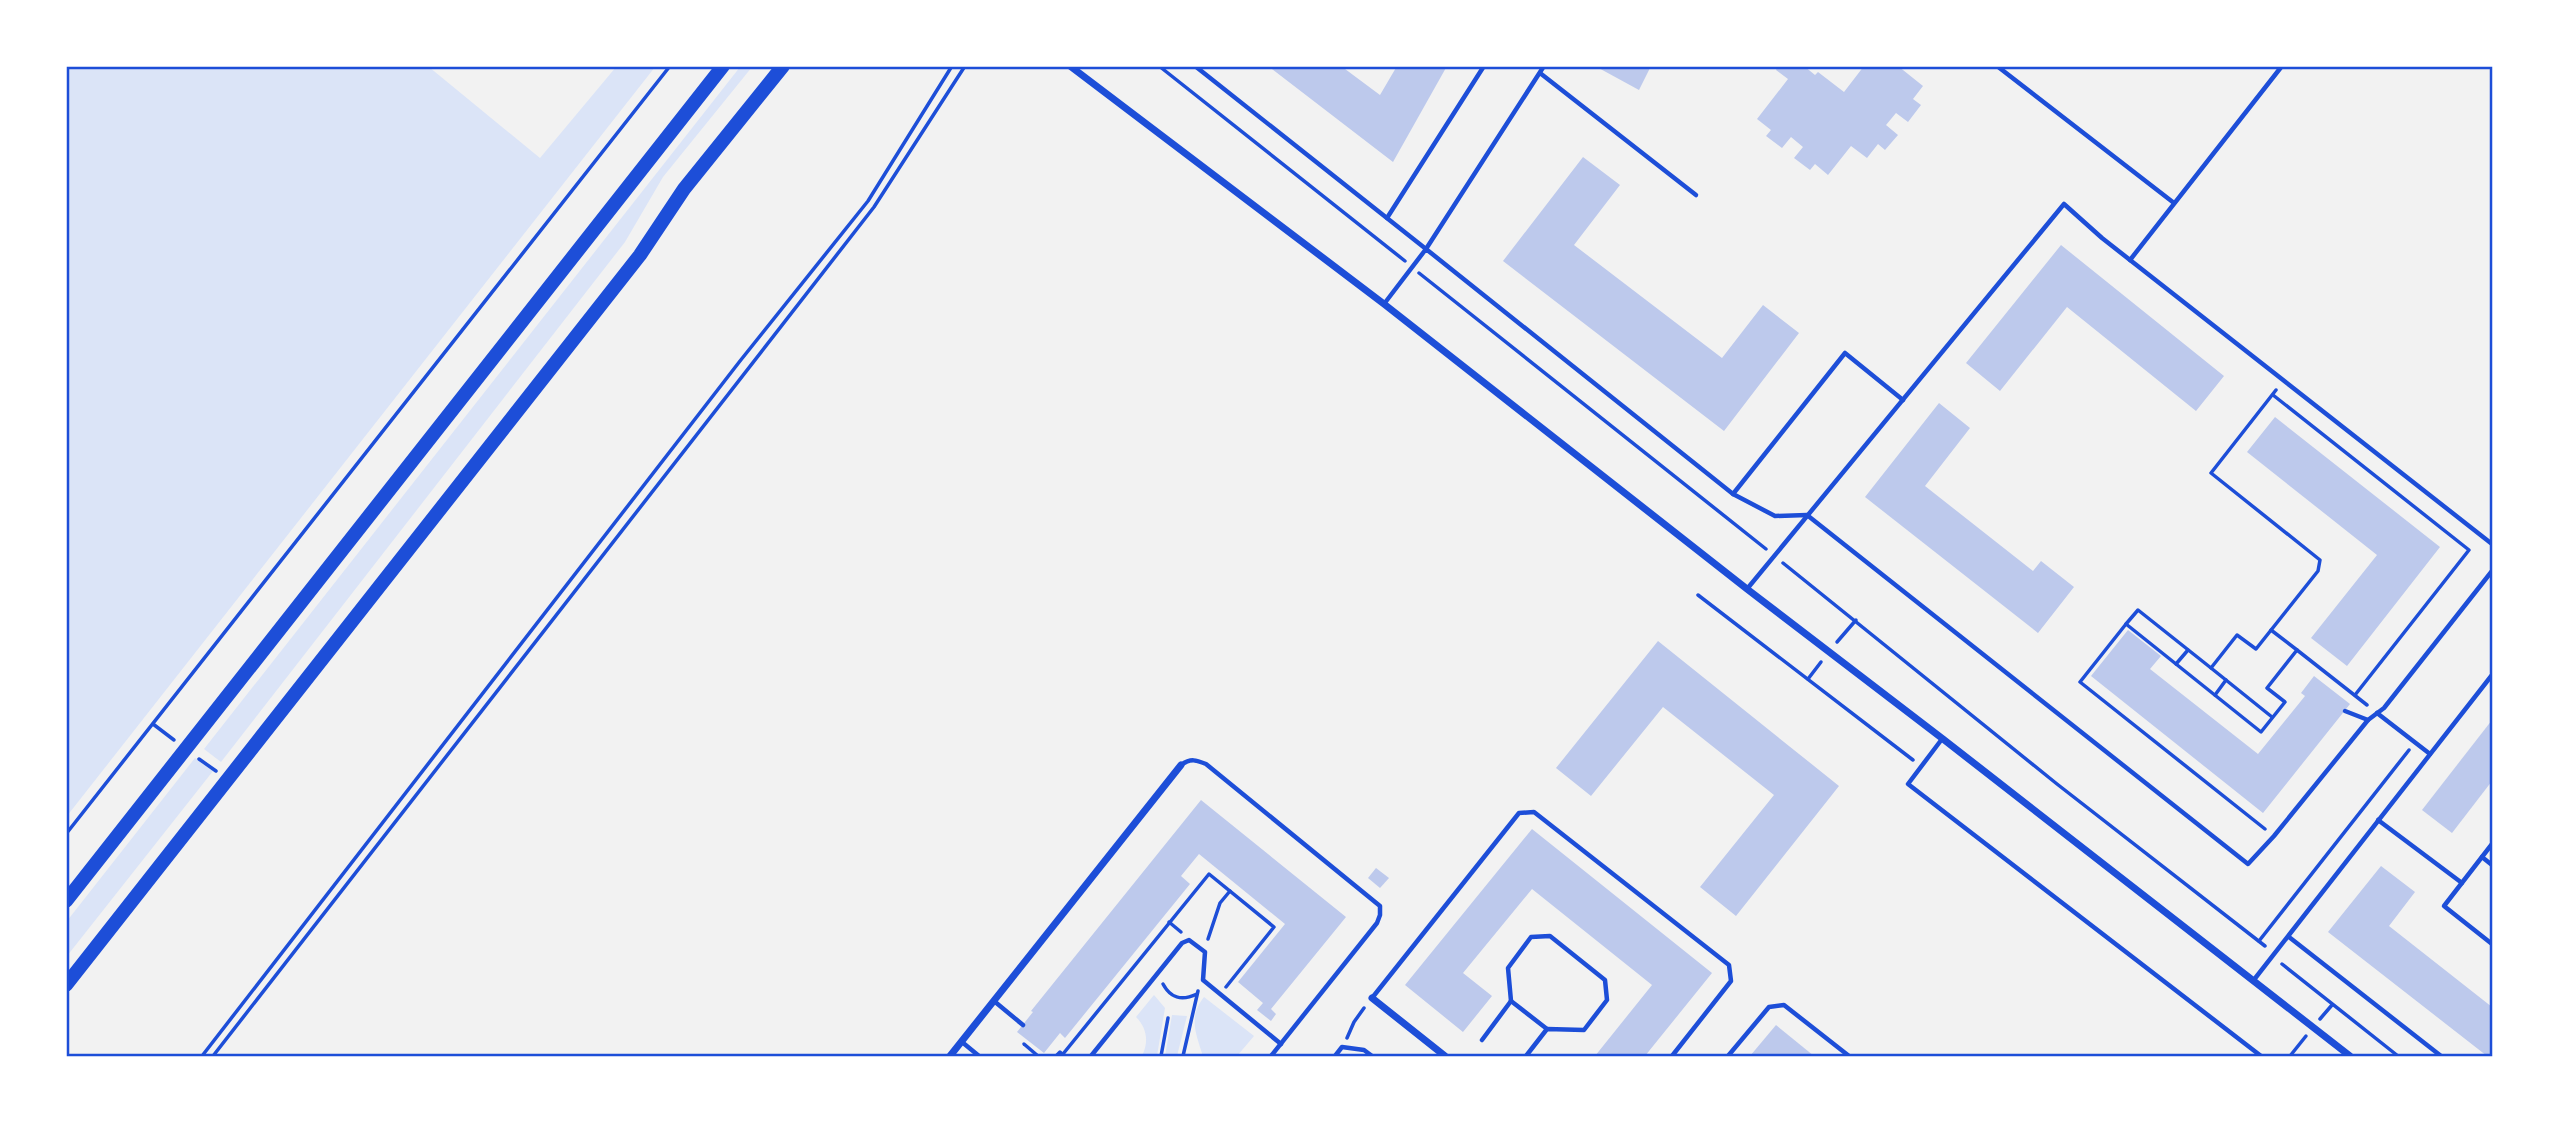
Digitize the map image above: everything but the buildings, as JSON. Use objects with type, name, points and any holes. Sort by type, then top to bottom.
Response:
[{"type":"main road","points":[[66,901],[723,66]]},
{"type":"main road","points":[[66,985],[639,255],[684,190],[783,66]]},
{"type":"street","points":[[1070,66],[1384,304],[2349,1056]]},
{"type":"street","points":[[950,1056],[1181,765]]},
{"type":"street","points":[[1372,998],[1445,1056]]},
{"type":"lane","points":[[1195,66],[1733,494],[1775,516],[1807,516],[2248,864],[2368,720],[2384,708],[2493,571]]},
{"type":"lane","points":[[1387,218],[1484,66]]},
{"type":"lane","points":[[1384,304],[1426,249],[1544,66]]},
{"type":"lane","points":[[1997,66],[2174,204]]},
{"type":"lane","points":[[2130,260],[2281,66]]},
{"type":"lane","points":[[1540,73],[1696,195]]},
{"type":"lane","points":[[1747,589],[2064,204],[2130,260],[2493,544]]},
{"type":"lane","points":[[1733,494],[1845,353],[1903,400]]},
{"type":"lane","points":[[2253,981],[2493,675]]},
{"type":"lane","points":[[2345,710],[2368,720]]},
{"type":"lane","points":[[2377,713],[2430,754]]},
{"type":"lane","points":[[1943,739],[1908,784],[2262,1056]]},
{"type":"lane","points":[[1181,765],[1188,760],[1206,764],[1380,906],[1377,923],[1271,1056]]},
{"type":"lane","points":[[1372,998],[1519,813],[1534,812],[1729,965],[1731,981],[1672,1056]]},
{"type":"lane","points":[[2378,820],[2462,883]]},
{"type":"lane","points":[[2493,844],[2444,906],[2493,944]]},
{"type":"lane","points":[[2482,857],[2493,865]]},
{"type":"lane","points":[[1482,1040],[1511,1001],[1508,968],[1531,937],[1550,936],[1605,980],[1607,1000],[1584,1030],[1547,1029],[1511,1001]]},
{"type":"lane","points":[[2289,937],[2441,1056]]},
{"type":"lane","points":[[1091,1056],[1185,941],[1194,942],[1205,952],[1203,980],[1281,1044]]},
{"type":"lane","points":[[994,1001],[1023,1025]]},
{"type":"lane","points":[[1728,1056],[1769,1007],[1784,1005],[1849,1056]]},
{"type":"lane","points":[[1526,1056],[1547,1029]]},
{"type":"lane","points":[[962,1042],[979,1056]]},
{"type":"lane","points":[[1335,1056],[1342,1047],[1364,1050],[1372,1056]]},
{"type":"path","points":[[66,834],[670,66]]},
{"type":"path","points":[[202,1056],[740,361],[868,201],[952,66]]},
{"type":"path","points":[[213,1056],[874,206],[965,66]]},
{"type":"path","points":[[2211,668],[2237,635],[2256,649],[2318,571],[2320,560],[2211,473],[2284,380]]},
{"type":"path","points":[[2273,395],[2469,550],[2355,695]]},
{"type":"path","points":[[1698,595],[1922,766]]},
{"type":"path","points":[[2273,717],[2138,610],[2080,682],[2274,836]]},
{"type":"path","points":[[2126,624],[2261,732],[2285,702],[2267,688],[2297,650]]},
{"type":"path","points":[[2272,630],[2377,713]]},
{"type":"path","points":[[2176,664],[2188,650]]},
{"type":"path","points":[[2215,695],[2226,680]]},
{"type":"path","points":[[2259,941],[2415,742]]},
{"type":"path","points":[[1205,952],[1220,902],[1230,891]]},
{"type":"path","points":[[1158,973],[1169,994],[1187,999],[1197,994]]},
{"type":"path","points":[[1183,1056],[1197,994],[1203,980]]},
{"type":"path","points":[[1342,1047],[1354,1022],[1372,998]]},
{"type":"path","points":[[1161,1056],[1168,1018]]},
{"type":"path","points":[[1024,1044],[1038,1056]]},
{"type":"path","points":[[1056,1056],[1060,1052],[1065,1056]]},
{"type":"shaded area","points":[[67,66],[429,67],[540,158],[616,67],[655,67],[67,816]]},
{"type":"shaded area","points":[[740,67],[752,67],[663,177],[625,242],[221,762],[204,749]]},
{"type":"shaded area","points":[[195,758],[213,771],[67,956],[67,921]]},
{"type":"shaded area","points":[[1154,995],[1165,1008],[1157,1056],[1142,1056],[1146,1035],[1136,1017]]},
{"type":"shaded area","points":[[1204,997],[1254,1036],[1237,1056],[1203,1056],[1195,1019]]},
{"type":"shaded area","points":[[1172,1015],[1187,1016],[1177,1056],[1165,1056]]}]
